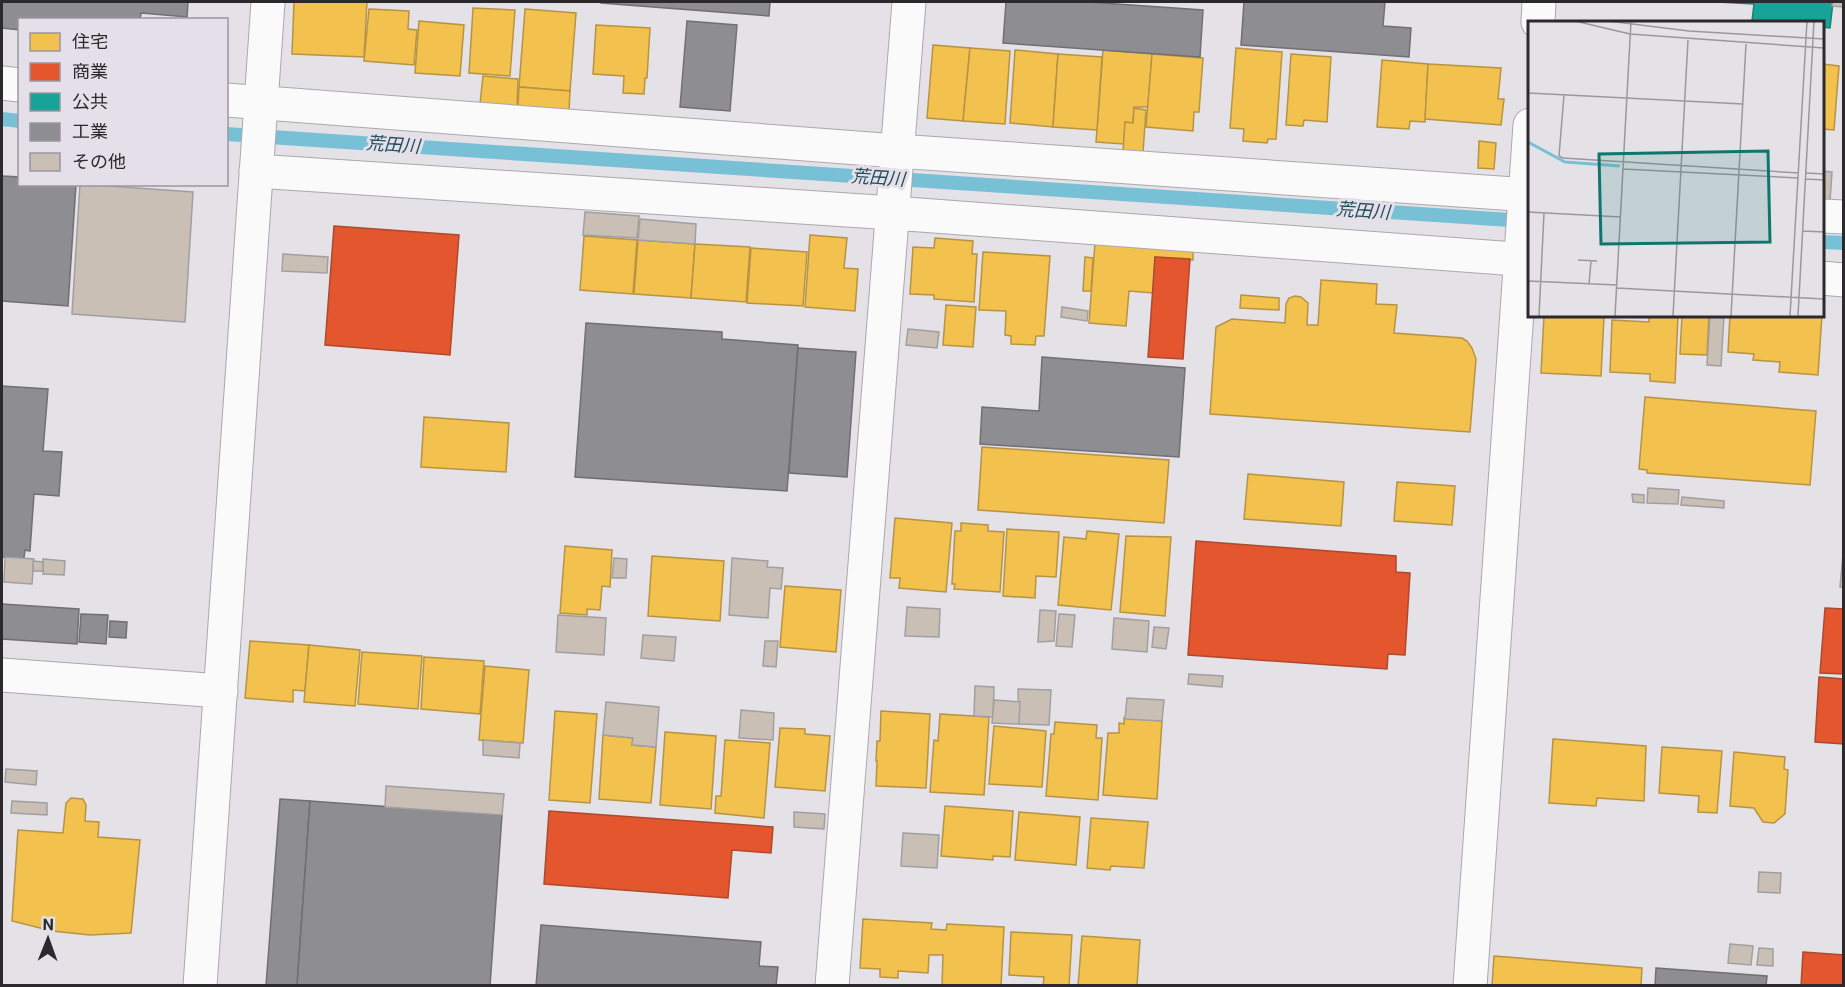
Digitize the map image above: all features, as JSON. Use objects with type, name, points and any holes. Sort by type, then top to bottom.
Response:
[{"type":"street","points":[[200,986],[268,2]]},
{"type":"street","points":[[832,986],[909,2]]},
{"type":"street","points":[[1538,21],[1539,2]]},
{"type":"street","points":[[2,83],[18,85]]},
{"type":"street","points":[[228,100],[260,108],[1527,198]]},
{"type":"street","points":[[257,163],[894,208],[1524,257]]},
{"type":"street","points":[[1470,986],[1524,257],[1528,174]]},
{"type":"street","points":[[1824,216],[1844,218]]},
{"type":"street","points":[[1824,278],[1844,280]]},
{"type":"street","points":[[2,675],[221,691]]},
{"type":"building: 住宅","points":[[294,2],[367,2],[364,57],[292,54]]},
{"type":"building: 住宅","points":[[473,8],[515,10],[510,76],[469,73]]},
{"type":"building: 住宅","points":[[369,9],[409,11],[408,29],[417,30],[414,65],[364,61]]},
{"type":"building: 住宅","points":[[525,9],[576,13],[570,91],[519,87]]},
{"type":"building: 住宅","points":[[419,21],[464,25],[460,76],[415,73]]},
{"type":"building: 住宅","points":[[596,25],[650,28],[644,94],[623,93],[624,76],[593,74]]},
{"type":"building: 住宅","points":[[933,45],[970,48],[963,121],[927,118]]},
{"type":"building: 住宅","points":[[970,48],[1010,51],[1005,124],[963,121]]},
{"type":"building: 住宅","points":[[1236,48],[1282,52],[1276,139],[1268,139],[1267,143],[1243,141],[1244,129],[1230,128]]},
{"type":"building: 住宅","points":[[1015,50],[1058,54],[1053,127],[1010,123]]},
{"type":"building: 住宅","points":[[1103,50],[1152,54],[1148,107],[1134,107],[1133,123],[1125,122],[1124,144],[1096,142]]},
{"type":"building: 住宅","points":[[1058,54],[1102,57],[1097,130],[1053,127]]},
{"type":"building: 住宅","points":[[1152,54],[1203,58],[1199,112],[1194,112],[1193,131],[1146,127]]},
{"type":"building: 住宅","points":[[1291,54],[1331,57],[1327,122],[1304,120],[1303,126],[1286,125]]},
{"type":"building: 住宅","points":[[1382,60],[1428,64],[1425,122],[1410,121],[1409,129],[1377,127]]},
{"type":"building: 住宅","points":[[1428,64],[1501,68],[1498,99],[1504,99],[1501,125],[1425,119]]},
{"type":"building: 住宅","points":[[1824,64],[1839,66],[1834,130],[1824,129]]},
{"type":"building: 住宅","points":[[483,76],[518,79],[517,107],[480,104]]},
{"type":"building: 住宅","points":[[519,87],[570,91],[569,111],[518,107]]},
{"type":"building: 住宅","points":[[1134,108],[1146,110],[1143,153],[1123,152],[1125,122],[1133,123]]},
{"type":"building: 住宅","points":[[1479,141],[1496,143],[1494,169],[1478,168]]},
{"type":"building: 住宅","points":[[810,235],[847,238],[844,268],[858,269],[855,311],[805,307]]},
{"type":"building: 住宅","points":[[584,236],[637,240],[633,294],[580,290]]},
{"type":"building: 住宅","points":[[935,238],[973,241],[972,254],[977,254],[974,302],[934,299],[934,295],[910,294],[913,247],[934,248]]},
{"type":"building: 住宅","points":[[638,240],[695,244],[691,298],[634,294]]},
{"type":"building: 住宅","points":[[1095,243],[1193,251],[1193,260],[1155,257],[1153,293],[1129,291],[1126,326],[1089,323]]},
{"type":"building: 住宅","points":[[695,244],[750,247],[746,302],[691,298]]},
{"type":"building: 住宅","points":[[751,248],[807,252],[803,306],[747,303]]},
{"type":"building: 住宅","points":[[983,252],[1050,256],[1044,336],[1036,336],[1035,345],[1011,344],[1011,336],[1005,335],[1006,311],[979,310]]},
{"type":"building: 住宅","points":[[1085,257],[1093,258],[1091,291],[1083,291]]},
{"type":"building: 住宅","points":[[1321,280],[1377,284],[1376,304],[1397,305],[1394,333],[1462,338],[1467,341],[1476,359],[1470,432],[1210,414],[1216,327],[1232,319],[1285,323],[1286,304],[1289,298],[1295,296],[1301,297],[1308,303],[1307,325],[1318,325]]},
{"type":"building: 住宅","points":[[1241,295],[1279,298],[1279,310],[1240,308]]},
{"type":"building: 住宅","points":[[946,305],[976,307],[973,347],[943,345]]},
{"type":"building: 住宅","points":[[1544,316],[1604,317],[1601,376],[1541,373]]},
{"type":"building: 住宅","points":[[1649,316],[1678,316],[1675,383],[1650,381],[1650,374],[1610,372],[1612,320],[1649,322]]},
{"type":"building: 住宅","points":[[1682,316],[1709,316],[1707,355],[1680,354]]},
{"type":"building: 住宅","points":[[1730,316],[1822,316],[1818,375],[1779,372],[1780,362],[1753,360],[1754,354],[1728,352]]},
{"type":"building: 住宅","points":[[1645,397],[1816,411],[1810,485],[1647,473],[1647,470],[1639,469]]},
{"type":"building: 住宅","points":[[424,417],[509,423],[506,472],[421,467]]},
{"type":"building: 住宅","points":[[982,447],[1169,460],[1164,523],[978,510]]},
{"type":"building: 住宅","points":[[1248,474],[1344,482],[1341,526],[1244,519]]},
{"type":"building: 住宅","points":[[1397,482],[1455,486],[1452,525],[1394,521]]},
{"type":"building: 住宅","points":[[895,518],[952,523],[946,592],[899,588],[900,578],[890,578]]},
{"type":"building: 住宅","points":[[961,523],[988,525],[988,531],[1004,532],[1000,592],[954,589],[955,584],[952,584],[955,531],[961,531]]},
{"type":"building: 住宅","points":[[1007,529],[1059,532],[1056,577],[1036,576],[1035,598],[1003,596]]},
{"type":"building: 住宅","points":[[1087,531],[1119,534],[1111,610],[1058,605],[1064,537],[1086,539]]},
{"type":"building: 住宅","points":[[1126,536],[1171,537],[1165,616],[1120,612]]},
{"type":"building: 住宅","points":[[565,546],[612,550],[610,587],[602,586],[600,610],[587,609],[587,615],[560,613]]},
{"type":"building: 住宅","points":[[652,556],[724,561],[720,621],[648,616]]},
{"type":"building: 住宅","points":[[785,586],[841,590],[836,652],[780,647]]},
{"type":"building: 住宅","points":[[250,641],[309,645],[305,691],[293,690],[293,702],[245,698]]},
{"type":"building: 住宅","points":[[309,645],[360,650],[355,706],[304,702]]},
{"type":"building: 住宅","points":[[362,652],[422,656],[418,709],[358,704]]},
{"type":"building: 住宅","points":[[424,657],[484,661],[480,714],[421,709]]},
{"type":"building: 住宅","points":[[485,666],[529,670],[523,743],[479,740]]},
{"type":"building: 住宅","points":[[555,711],[597,714],[590,803],[549,800]]},
{"type":"building: 住宅","points":[[881,711],[930,714],[926,788],[876,786],[877,741],[880,741]]},
{"type":"building: 住宅","points":[[940,714],[989,717],[984,795],[930,792],[934,740],[938,741]]},
{"type":"building: 住宅","points":[[1124,718],[1162,721],[1157,799],[1103,795],[1108,733],[1119,733],[1119,723],[1124,724]]},
{"type":"building: 住宅","points":[[1055,722],[1097,725],[1096,738],[1102,738],[1098,800],[1046,796],[1051,734],[1054,734]]},
{"type":"building: 住宅","points":[[994,726],[1046,731],[1042,787],[989,784]]},
{"type":"building: 住宅","points":[[780,728],[805,729],[805,734],[830,736],[825,791],[775,787]]},
{"type":"building: 住宅","points":[[665,732],[716,736],[711,809],[660,805]]},
{"type":"building: 住宅","points":[[603,735],[633,738],[632,745],[656,747],[651,803],[599,799]]},
{"type":"building: 住宅","points":[[1553,739],[1646,746],[1644,801],[1597,798],[1596,806],[1549,803]]},
{"type":"building: 住宅","points":[[725,740],[770,743],[764,818],[715,813],[716,796],[721,796]]},
{"type":"building: 住宅","points":[[1662,747],[1722,751],[1717,813],[1698,812],[1699,796],[1659,793]]},
{"type":"building: 住宅","points":[[1734,752],[1785,757],[1784,769],[1788,770],[1785,814],[1774,823],[1763,822],[1754,808],[1730,806]]},
{"type":"building: 住宅","points":[[71,798],[83,799],[86,805],[85,821],[99,822],[98,837],[140,840],[131,933],[90,935],[52,931],[12,921],[18,830],[63,833],[66,803]]},
{"type":"building: 住宅","points":[[945,806],[1013,811],[1010,857],[993,856],[993,860],[941,856]]},
{"type":"building: 住宅","points":[[1019,812],[1080,817],[1076,865],[1015,860]]},
{"type":"building: 住宅","points":[[1091,818],[1148,822],[1144,868],[1111,866],[1110,870],[1087,868]]},
{"type":"building: 住宅","points":[[863,919],[932,923],[931,929],[946,930],[947,924],[1004,927],[1001,986],[942,986],[943,955],[929,955],[928,973],[898,971],[898,978],[880,977],[880,969],[860,968]]},
{"type":"building: 住宅","points":[[1011,932],[1072,935],[1069,986],[1043,986],[1044,977],[1009,975]]},
{"type":"building: 住宅","points":[[1082,936],[1140,940],[1137,986],[1078,986]]},
{"type":"building: 住宅","points":[[1494,956],[1642,968],[1641,986],[1492,986]]},
{"type":"building: 商業","points":[[334,226],[459,235],[450,355],[325,345]]},
{"type":"building: 商業","points":[[1155,257],[1190,259],[1183,359],[1148,357]]},
{"type":"building: 商業","points":[[1196,541],[1396,556],[1396,572],[1410,573],[1405,655],[1388,654],[1387,669],[1188,655]]},
{"type":"building: 商業","points":[[1825,608],[1844,609],[1844,674],[1820,673]]},
{"type":"building: 商業","points":[[1819,677],[1844,679],[1844,744],[1815,742]]},
{"type":"building: 商業","points":[[549,811],[773,827],[771,853],[732,850],[728,898],[544,884]]},
{"type":"building: 商業","points":[[1803,952],[1844,955],[1844,986],[1801,986]]},
{"type":"building: 公共","points":[[1718,2],[1833,2],[1830,28],[1824,27],[1824,21],[1752,21],[1754,4]]},
{"type":"building: 工業","points":[[2,2],[188,2],[187,17],[141,13],[140,18],[18,18],[18,30],[2,28]]},
{"type":"building: 工業","points":[[601,2],[770,2],[769,16]]},
{"type":"building: 工業","points":[[1006,2],[1088,2],[1203,10],[1200,57],[1003,43]]},
{"type":"building: 工業","points":[[1244,2],[1385,2],[1383,26],[1411,28],[1409,57],[1241,45]]},
{"type":"building: 工業","points":[[687,21],[737,25],[730,111],[680,107]]},
{"type":"building: 工業","points":[[2,176],[18,177],[18,186],[76,186],[68,306],[2,301]]},
{"type":"building: 工業","points":[[586,323],[722,332],[722,339],[798,345],[787,491],[575,477]]},
{"type":"building: 工業","points":[[798,348],[856,352],[847,477],[789,473]]},
{"type":"building: 工業","points":[[1042,357],[1185,368],[1179,457],[980,444],[982,407],[1039,411]]},
{"type":"building: 工業","points":[[2,386],[48,389],[43,451],[62,452],[59,496],[34,494],[30,551],[25,550],[24,558],[2,557]]},
{"type":"building: 工業","points":[[2,604],[79,609],[77,644],[2,639]]},
{"type":"building: 工業","points":[[81,614],[108,615],[106,644],[79,642]]},
{"type":"building: 工業","points":[[110,621],[127,622],[126,638],[109,637]]},
{"type":"building: 工業","points":[[280,799],[310,801],[297,986],[266,986]]},
{"type":"building: 工業","points":[[310,801],[502,815],[490,986],[297,986]]},
{"type":"building: 工業","points":[[541,925],[761,942],[759,966],[778,967],[776,986],[536,986]]},
{"type":"building: 工業","points":[[1656,968],[1767,976],[1766,986],[1655,986]]},
{"type":"building: その他","points":[[1833,2],[1844,2],[1844,7],[1832,6]]},
{"type":"building: その他","points":[[1824,171],[1832,172],[1830,201],[1824,201]]},
{"type":"building: その他","points":[[80,186],[193,192],[185,322],[72,314]]},
{"type":"building: その他","points":[[585,212],[639,216],[637,238],[583,235]]},
{"type":"building: その他","points":[[640,219],[696,224],[695,244],[638,240]]},
{"type":"building: その他","points":[[283,254],[328,257],[327,273],[282,271]]},
{"type":"building: その他","points":[[1062,307],[1088,311],[1087,321],[1061,317]]},
{"type":"building: その他","points":[[1710,316],[1724,316],[1721,366],[1707,365]]},
{"type":"building: その他","points":[[908,329],[939,332],[937,348],[906,345]]},
{"type":"building: その他","points":[[1648,488],[1679,490],[1678,504],[1647,503]]},
{"type":"building: その他","points":[[1632,494],[1644,495],[1644,503],[1633,502]]},
{"type":"building: その他","points":[[1682,497],[1724,501],[1724,508],[1681,505]]},
{"type":"building: その他","points":[[1844,543],[1844,587],[1840,587]]},
{"type":"building: その他","points":[[5,557],[34,559],[32,584],[4,582]]},
{"type":"building: その他","points":[[614,558],[627,559],[626,578],[612,578]]},
{"type":"building: その他","points":[[732,558],[768,561],[767,567],[783,568],[781,589],[770,588],[768,618],[729,615]]},
{"type":"building: その他","points":[[43,559],[65,561],[64,575],[43,574]]},
{"type":"building: その他","points":[[33,561],[43,562],[43,571],[33,571]]},
{"type":"building: その他","points":[[907,607],[940,609],[939,637],[905,636]]},
{"type":"building: その他","points":[[1040,610],[1056,611],[1054,641],[1038,642]]},
{"type":"building: その他","points":[[1059,614],[1075,615],[1072,647],[1056,646]]},
{"type":"building: その他","points":[[558,615],[606,618],[604,655],[556,652]]},
{"type":"building: その他","points":[[1114,618],[1149,621],[1147,652],[1112,649]]},
{"type":"building: その他","points":[[1154,627],[1169,628],[1166,649],[1152,647]]},
{"type":"building: その他","points":[[643,635],[676,637],[674,661],[641,658]]},
{"type":"building: その他","points":[[765,641],[778,641],[776,667],[763,666]]},
{"type":"building: その他","points":[[1189,674],[1223,676],[1222,687],[1188,684]]},
{"type":"building: その他","points":[[975,686],[994,687],[993,717],[974,716]]},
{"type":"building: その他","points":[[1018,689],[1051,690],[1049,725],[1019,724]]},
{"type":"building: その他","points":[[1127,698],[1164,700],[1162,721],[1125,719]]},
{"type":"building: その他","points":[[994,700],[1020,702],[1019,724],[992,723]]},
{"type":"building: その他","points":[[606,702],[659,707],[656,747],[632,745],[633,738],[603,735]]},
{"type":"building: その他","points":[[741,710],[774,713],[773,740],[739,738]]},
{"type":"building: その他","points":[[483,740],[520,743],[519,758],[483,755]]},
{"type":"building: その他","points":[[6,769],[37,771],[36,785],[5,782]]},
{"type":"building: その他","points":[[386,786],[504,794],[502,815],[385,807]]},
{"type":"building: その他","points":[[12,801],[47,803],[47,815],[11,813]]},
{"type":"building: その他","points":[[794,812],[825,814],[824,829],[794,827]]},
{"type":"building: その他","points":[[903,833],[939,835],[937,868],[901,866]]},
{"type":"building: その他","points":[[1759,872],[1781,873],[1780,893],[1758,892]]},
{"type":"building: その他","points":[[1730,944],[1753,946],[1751,965],[1728,963]]},
{"type":"building: その他","points":[[1759,948],[1773,949],[1773,966],[1757,965]]},
{"type":"waterway","name":"荒田川","points":[[2,119],[18,121]]},
{"type":"waterway","name":"荒田川","points":[[228,134],[1525,221]]},
{"type":"waterway","name":"荒田川","points":[[1824,242],[1844,243]]}]
